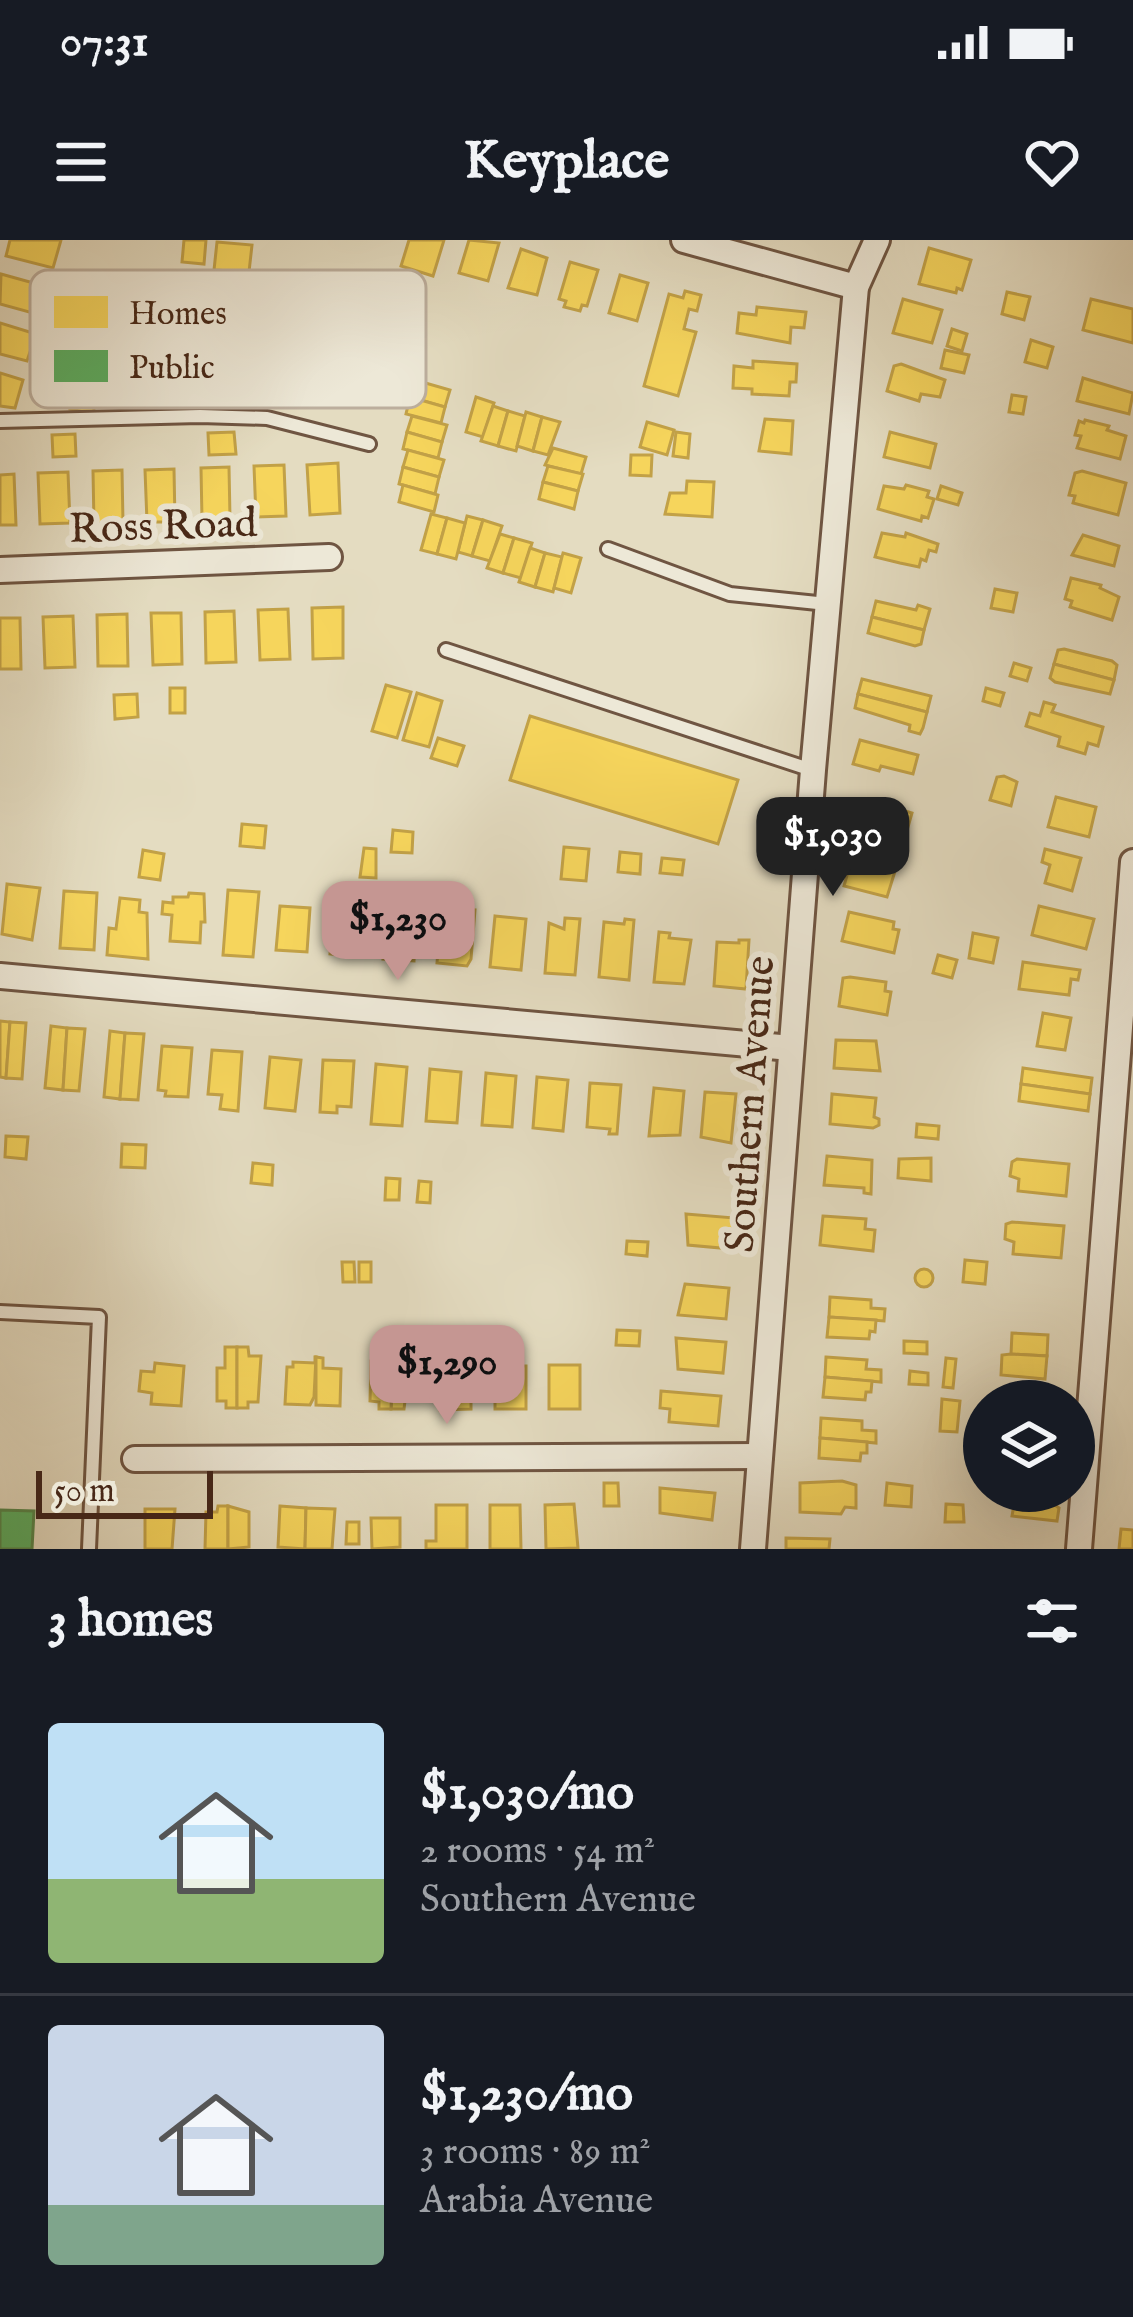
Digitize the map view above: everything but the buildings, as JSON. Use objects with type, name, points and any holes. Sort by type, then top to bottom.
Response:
[{"type":"street","points":[[684,240],[856,287]]},
{"type":"street","name":"Southern Avenue","points":[[753,1549],[856,287],[877,240]]},
{"type":"street","name":"Ross Road","points":[[0,570],[328,556]]},
{"type":"street","points":[[1079,1549],[1133,862]]},
{"type":"street","points":[[0,976],[791,1048]]},
{"type":"street","points":[[135,1459],[760,1456]]},
{"type":"lane","points":[[0,422],[268,418],[369,444]]},
{"type":"lane","points":[[608,549],[730,594],[828,604]]},
{"type":"lane","points":[[446,650],[813,770]]},
{"type":"lane","points":[[0,1312],[99,1317],[89,1549]]}]
